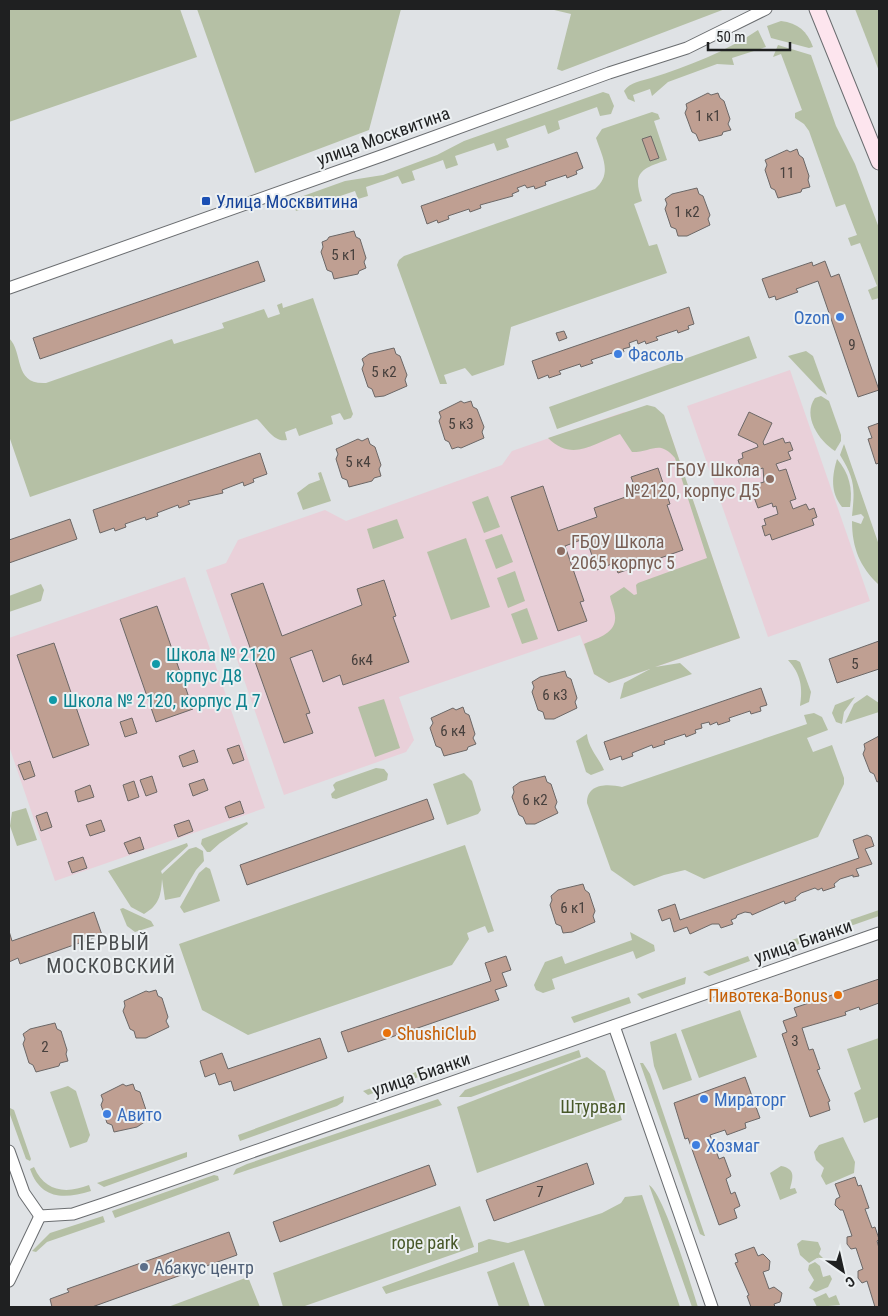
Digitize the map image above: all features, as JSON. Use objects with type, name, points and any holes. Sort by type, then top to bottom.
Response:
[{"type":"main road","points":[[817,9],[879,162]]},
{"type":"street","name":"улица Москвитина","points":[[9,288],[384,156],[609,73],[687,48],[766,9]]},
{"type":"street","name":"улица Бианки","points":[[40,1216],[73,1214],[103,1204],[879,933]]},
{"type":"street","points":[[614,1026],[712,1307]]},
{"type":"street","points":[[9,1152],[24,1193],[40,1216],[9,1280]]},
{"type":"shaded area","name":"ГБОУ Школа №2120, корпус Д5","points":[[790,370],[870,601],[768,637],[687,406]]},
{"type":"shaded area","points":[[624,412],[641,423],[664,415],[740,638],[609,683],[594,674],[580,635],[399,697],[414,740],[406,752],[284,795],[206,570],[226,563],[238,540],[325,510],[346,521],[502,465],[512,451]]},
{"type":"shaded area","points":[[185,577],[265,808],[55,881],[9,746],[9,638]]},
{"type":"green space","points":[[9,9],[180,9],[197,57],[9,122]]},
{"type":"green space","points":[[197,9],[401,9],[369,130],[255,173]]},
{"type":"green space","points":[[550,9],[725,9],[562,71],[557,69],[571,14]]},
{"type":"green space","points":[[855,9],[879,9],[879,71]]},
{"type":"green space","points":[[781,21],[797,26],[805,32],[813,47],[809,48],[771,38],[767,26]]},
{"type":"green space","points":[[758,30],[766,47],[732,58],[734,65],[717,64],[668,82],[652,96],[650,89],[633,95],[635,102],[628,99],[624,91],[636,82],[679,69],[706,58]]},
{"type":"green space","points":[[778,45],[811,55],[836,126],[855,164],[879,228],[879,298],[872,300],[868,290],[877,286],[860,243],[851,246],[848,238],[857,235],[845,204],[836,207],[809,131],[804,124],[795,118],[795,113],[802,110],[781,54],[773,57]]},
{"type":"green space","points":[[603,92],[609,94],[614,106],[611,114],[600,116],[597,107],[558,121],[560,129],[548,134],[545,125],[506,139],[509,147],[497,151],[494,143],[455,156],[458,165],[446,169],[443,160],[412,171],[415,180],[402,184],[398,176],[366,187],[368,196],[358,199],[355,191],[296,211],[292,200],[345,181],[383,175],[437,155],[464,141]]},
{"type":"green space","points":[[652,112],[658,114],[660,119],[654,121],[667,160],[645,169],[641,173],[638,184],[642,201],[634,204],[649,246],[657,244],[667,273],[511,327],[504,365],[472,376],[465,368],[444,375],[447,384],[440,384],[397,265],[399,260],[404,256],[595,189],[604,177],[605,171],[596,138],[602,129]]},
{"type":"green space","points":[[313,298],[353,414],[351,418],[344,420],[340,413],[331,416],[333,424],[299,436],[296,428],[285,432],[287,440],[274,437],[257,419],[30,497],[9,436],[9,338],[14,344],[21,367],[28,379],[46,383],[172,339],[174,344],[224,328],[222,323],[264,309],[268,318],[280,314],[277,305],[282,303],[283,308]]},
{"type":"green space","points":[[749,336],[757,358],[557,429],[549,407]]},
{"type":"green space","points":[[806,351],[813,356],[827,395],[788,356]]},
{"type":"green space","points":[[821,396],[829,401],[841,435],[841,441],[835,451],[818,435],[811,420],[811,405],[815,398]]},
{"type":"green space","points":[[647,405],[655,407],[664,415],[740,638],[655,667],[680,663],[692,674],[620,699],[624,683],[650,669],[609,683],[594,674],[584,644],[608,632],[614,625],[615,614],[610,596],[624,587],[634,595],[637,594],[636,585],[638,583],[707,558],[675,458],[669,452],[664,449],[655,448],[632,452],[620,434],[592,446],[574,450],[557,445],[548,438]]},
{"type":"green space","points":[[844,444],[879,545],[879,585],[862,564],[854,540],[852,521],[861,524],[864,517],[861,514],[852,516],[853,484],[849,471],[840,455]]},
{"type":"green space","points":[[837,459],[845,470],[849,481],[851,493],[850,507],[842,507],[835,496],[833,478]]},
{"type":"green space","points":[[321,472],[331,501],[303,510],[297,493],[309,484],[320,480],[318,473]]},
{"type":"green space","points":[[488,496],[500,527],[484,533],[472,502]]},
{"type":"green space","points":[[397,519],[404,538],[373,549],[367,529]]},
{"type":"green space","points":[[502,534],[513,562],[496,569],[485,540]]},
{"type":"green space","points":[[466,538],[490,607],[451,620],[427,552]]},
{"type":"green space","points":[[515,571],[525,601],[508,608],[497,578]]},
{"type":"green space","points":[[41,584],[44,590],[41,601],[9,612],[9,596]]},
{"type":"green space","points":[[527,608],[538,639],[522,644],[511,614]]},
{"type":"green space","points":[[788,660],[800,662],[811,692],[809,702],[800,706],[800,682],[796,671]]},
{"type":"green space","points":[[867,695],[879,703],[879,712],[845,723],[854,704]]},
{"type":"green space","points":[[855,697],[844,712],[842,724],[836,722],[832,713],[835,705]]},
{"type":"green space","points":[[384,699],[400,748],[375,757],[358,707]]},
{"type":"green space","points":[[814,713],[822,717],[828,730],[807,738],[813,752],[832,745],[844,778],[844,784],[818,837],[704,879],[685,870],[664,875],[634,886],[611,870],[587,803],[588,796],[594,788],[605,785],[622,787],[807,724],[804,715]]},
{"type":"green space","points":[[587,734],[604,770],[591,775],[586,772],[576,741]]},
{"type":"green space","points":[[376,768],[384,769],[388,774],[387,780],[336,799],[332,798],[331,794],[335,790],[333,785],[336,782]]},
{"type":"green space","points":[[464,773],[472,781],[481,810],[478,814],[447,825],[433,784]]},
{"type":"green space","points":[[26,808],[37,840],[17,846],[10,826],[12,812]]},
{"type":"green space","points":[[247,822],[248,824],[210,852],[207,852],[201,844],[202,839]]},
{"type":"green space","points":[[187,843],[188,846],[161,871],[162,874],[189,849],[196,847],[203,851],[204,861],[196,870],[180,897],[165,900],[162,879],[160,895],[153,907],[144,914],[131,907],[108,871]]},
{"type":"green space","points":[[465,845],[494,931],[488,933],[485,926],[467,933],[469,939],[452,965],[248,1035],[202,1010],[179,944]]},
{"type":"green space","points":[[206,867],[210,869],[220,901],[184,913],[180,907],[199,873]]},
{"type":"green space","points":[[123,908],[151,921],[154,926],[135,932],[127,926],[120,909]]},
{"type":"green space","points":[[879,910],[879,916],[759,958],[757,952]]},
{"type":"green space","points":[[630,932],[654,945],[655,951],[636,959],[633,951],[552,979],[555,989],[543,993],[536,990],[534,985],[545,962],[562,956],[565,964],[632,940]]},
{"type":"green space","points":[[748,956],[750,961],[709,976],[703,972]]},
{"type":"green space","points":[[686,977],[685,984],[642,999],[637,994]]},
{"type":"green space","points":[[629,997],[631,1003],[574,1023],[571,1017]]},
{"type":"green space","points":[[740,1010],[757,1057],[699,1078],[681,1030]]},
{"type":"green space","points":[[676,1033],[692,1080],[663,1090],[654,1066],[650,1042]]},
{"type":"green space","points":[[879,1038],[879,1117],[864,1123],[854,1093],[861,1089],[847,1049]]},
{"type":"green space","points":[[579,1050],[581,1057],[471,1097],[459,1097],[465,1090]]},
{"type":"green space","points":[[458,1057],[444,1068],[368,1095],[363,1091]]},
{"type":"green space","name":"Штурвал","points":[[587,1057],[605,1071],[622,1120],[477,1173],[457,1107]]},
{"type":"green space","points":[[640,1063],[643,1063],[650,1074],[705,1236],[700,1234]]},
{"type":"green space","points":[[68,1086],[76,1091],[90,1135],[87,1142],[70,1148],[50,1092]]},
{"type":"green space","points":[[344,1096],[343,1102],[337,1106],[240,1141],[238,1135]]},
{"type":"green space","points":[[438,1099],[442,1105],[233,1175],[236,1169],[247,1164]]},
{"type":"green space","points":[[10,1108],[14,1110],[31,1159],[30,1161],[26,1159],[9,1112]]},
{"type":"green space","points":[[843,1137],[855,1162],[854,1173],[826,1185],[821,1176],[824,1168],[816,1160],[814,1152],[819,1145]]},
{"type":"green space","points":[[187,1152],[187,1157],[104,1187],[97,1183]]},
{"type":"green space","points":[[781,1166],[791,1171],[790,1189],[795,1188],[797,1193],[780,1200],[770,1173]]},
{"type":"green space","points":[[34,1167],[44,1182],[57,1189],[72,1190],[89,1185],[91,1191],[63,1196],[54,1195],[40,1187],[30,1169]]},
{"type":"green space","points":[[214,1175],[218,1176],[219,1180],[115,1218],[112,1211]]},
{"type":"green space","points":[[649,1185],[655,1192],[669,1222],[698,1307],[692,1307]]},
{"type":"green space","points":[[642,1195],[680,1307],[545,1307],[524,1250],[386,1294],[382,1287],[478,1252],[478,1243],[489,1239],[508,1243],[602,1213],[621,1203],[625,1197]]},
{"type":"green space","name":"rope park","points":[[460,1206],[474,1247],[302,1307],[283,1307],[273,1273]]},
{"type":"green space","points":[[103,1216],[105,1222],[47,1242],[36,1252],[32,1251],[50,1233]]},
{"type":"green space","points":[[802,1240],[818,1242],[821,1249],[819,1254],[824,1259],[817,1258],[809,1263],[800,1255],[797,1244]]},
{"type":"green space","points":[[514,1262],[530,1307],[499,1307],[487,1272]]},
{"type":"green space","points":[[815,1262],[820,1266],[823,1277],[830,1275],[832,1279],[828,1287],[816,1292],[809,1288],[814,1280],[808,1270],[809,1265]]},
{"type":"green space","points":[[248,1277],[260,1307],[168,1307]]},
{"type":"green space","points":[[826,1293],[829,1298],[836,1295],[840,1305],[817,1307],[813,1299]]},
{"type":"building","points":[[708,93],[711,95],[718,93],[724,101],[730,119],[728,124],[731,130],[723,132],[722,135],[699,141],[696,134],[692,132],[685,113],[686,104]]},
{"type":"building","points":[[651,136],[659,158],[650,161],[642,139]]},
{"type":"building","points":[[797,149],[799,155],[803,158],[809,176],[810,187],[802,189],[801,192],[778,198],[775,190],[771,188],[765,170],[767,165],[765,160],[787,150],[790,152]]},
{"type":"building","points":[[577,152],[583,168],[576,171],[577,174],[567,178],[566,175],[545,182],[546,185],[535,189],[534,186],[527,188],[525,185],[517,188],[519,191],[512,194],[513,196],[480,205],[481,208],[470,212],[469,209],[448,216],[449,219],[438,223],[437,220],[427,224],[421,206]]},
{"type":"building","points":[[697,188],[699,194],[703,196],[710,215],[708,219],[710,225],[687,236],[678,236],[676,229],[671,227],[665,209],[667,204],[665,199],[672,194]]},
{"type":"building","points":[[354,231],[356,237],[360,239],[366,258],[364,262],[366,268],[359,271],[358,274],[334,279],[332,272],[327,270],[321,252],[322,242],[329,237]]},
{"type":"building","points":[[258,261],[265,281],[40,359],[33,338]]},
{"type":"building","points":[[825,261],[831,277],[839,274],[879,390],[858,397],[818,281],[796,289],[798,292],[776,300],[775,296],[769,298],[762,279],[812,262],[813,266]]},
{"type":"building","points":[[689,307],[694,324],[688,326],[689,329],[678,333],[677,330],[656,337],[658,340],[646,344],[645,341],[638,344],[637,340],[629,343],[630,347],[623,349],[624,352],[613,355],[612,353],[591,360],[593,363],[581,367],[580,364],[559,371],[561,374],[549,378],[548,375],[538,379],[532,361]]},
{"type":"building","points":[[564,331],[567,338],[559,341],[556,333]]},
{"type":"building","points":[[394,348],[396,354],[400,356],[407,375],[405,380],[407,386],[384,396],[375,397],[372,389],[368,387],[362,369],[364,364],[362,359],[369,354]]},
{"type":"building","points":[[461,401],[464,403],[471,401],[473,407],[477,409],[484,427],[482,432],[484,438],[461,448],[452,449],[449,442],[445,440],[439,421],[441,417],[439,412]]},
{"type":"building","points":[[749,412],[772,423],[763,442],[764,445],[783,438],[785,443],[790,442],[793,450],[788,452],[791,459],[776,464],[779,471],[786,469],[796,499],[790,501],[793,509],[806,504],[809,510],[814,508],[817,517],[812,519],[814,525],[772,540],[770,534],[765,536],[762,526],[766,525],[764,519],[778,514],[776,506],[773,507],[772,503],[758,508],[750,486],[764,482],[763,468],[749,473],[747,467],[741,469],[738,460],[743,458],[742,453],[758,447],[757,444],[738,435]]},
{"type":"building","points":[[879,423],[879,463],[876,464],[868,439],[872,438],[868,427]]},
{"type":"building","points":[[368,438],[370,444],[375,447],[381,465],[379,469],[381,476],[374,478],[372,481],[349,487],[347,480],[342,478],[336,459],[338,454],[336,449],[358,439],[362,441]]},
{"type":"building","points":[[260,453],[267,474],[253,479],[254,482],[244,486],[243,482],[222,490],[223,493],[188,501],[190,504],[179,508],[178,505],[157,513],[158,516],[146,520],[145,517],[125,524],[126,527],[115,531],[114,528],[100,533],[93,510]]},
{"type":"building","points":[[658,468],[670,504],[667,505],[683,550],[618,573],[614,563],[597,570],[586,538],[565,546],[584,601],[580,602],[587,621],[558,631],[511,497],[543,486],[558,531],[597,517],[594,508],[637,493],[631,477]]},
{"type":"building","points":[[70,519],[77,539],[9,563],[9,540]]},
{"type":"building","points":[[384,580],[396,616],[393,617],[409,662],[343,685],[340,675],[323,682],[312,650],[290,658],[310,713],[306,714],[313,733],[284,743],[231,594],[263,583],[282,636],[362,605],[357,589]]},
{"type":"building","name":"Школа № 2120 корпус Д8","points":[[157,606],[193,709],[156,722],[120,619]]},
{"type":"building","points":[[879,641],[879,669],[837,683],[829,659]]},
{"type":"building","name":"Школа № 2120, корпус Д 7","points":[[54,643],[89,745],[53,758],[17,655]]},
{"type":"building","points":[[565,671],[567,677],[571,679],[577,698],[575,702],[577,708],[554,719],[545,719],[543,712],[538,710],[532,692],[534,687],[532,682],[540,677]]},
{"type":"building","points":[[761,688],[767,705],[760,707],[761,711],[751,714],[750,711],[729,718],[730,721],[718,725],[717,722],[710,725],[709,722],[701,724],[702,728],[695,730],[696,733],[686,737],[685,734],[664,741],[665,744],[653,748],[652,745],[632,753],[633,756],[622,760],[621,756],[610,760],[604,742]]},
{"type":"building","points":[[463,707],[465,713],[469,715],[475,734],[473,738],[476,744],[468,747],[467,750],[444,756],[441,748],[436,746],[430,728],[433,723],[431,718],[453,708],[456,710]]},
{"type":"building","points":[[132,718],[137,733],[125,737],[120,722]]},
{"type":"building","points":[[879,736],[879,781],[877,782],[874,774],[870,772],[863,754],[864,744]]},
{"type":"building","points":[[239,745],[244,760],[233,764],[227,749]]},
{"type":"building","points":[[194,750],[198,762],[183,767],[179,756]]},
{"type":"building","points":[[30,761],[35,776],[24,780],[18,765]]},
{"type":"building","points":[[152,776],[157,792],[146,796],[140,780]]},
{"type":"building","points":[[545,776],[547,782],[551,784],[557,802],[555,807],[558,813],[535,824],[526,824],[523,817],[519,815],[512,797],[513,787],[520,782]]},
{"type":"building","points":[[204,779],[208,790],[193,796],[189,784]]},
{"type":"building","points":[[134,781],[139,797],[128,801],[123,785]]},
{"type":"building","points":[[90,785],[94,797],[78,802],[75,791]]},
{"type":"building","points":[[427,799],[434,819],[247,885],[240,865]]},
{"type":"building","points":[[240,801],[244,813],[229,818],[225,807]]},
{"type":"building","points":[[47,812],[52,827],[41,831],[36,816]]},
{"type":"building","points":[[101,820],[105,831],[90,836],[86,825]]},
{"type":"building","points":[[189,820],[193,831],[178,837],[174,825]]},
{"type":"building","points":[[867,835],[871,837],[874,846],[865,849],[872,864],[856,869],[859,876],[853,877],[853,875],[840,879],[834,884],[835,887],[823,891],[822,888],[818,890],[815,888],[801,893],[795,898],[796,900],[785,904],[784,901],[752,915],[745,912],[731,920],[733,924],[721,928],[719,924],[712,924],[690,934],[687,927],[674,932],[670,918],[662,921],[658,910],[675,904],[680,920],[859,858],[853,840]]},
{"type":"building","points":[[140,837],[144,849],[129,854],[124,843]]},
{"type":"building","points":[[83,857],[87,868],[72,873],[68,862]]},
{"type":"building","points":[[583,884],[585,890],[589,893],[595,911],[593,916],[595,922],[572,932],[563,933],[561,926],[556,924],[550,905],[551,896],[558,890]]},
{"type":"building","points":[[94,912],[102,935],[20,964],[18,958],[9,962],[9,931],[12,941]]},
{"type":"building","points":[[506,956],[511,970],[502,973],[507,986],[495,990],[499,1000],[348,1052],[341,1032],[491,981],[485,963]]},
{"type":"building","points":[[879,979],[879,1003],[860,1010],[859,1007],[845,1012],[846,1015],[802,1028],[809,1050],[813,1049],[820,1069],[817,1070],[830,1101],[828,1102],[830,1110],[810,1117],[782,1034],[787,1032],[783,1021],[797,1016],[794,1008]]},
{"type":"building","points":[[156,990],[158,996],[162,998],[168,1017],[166,1021],[169,1027],[146,1038],[136,1038],[134,1031],[130,1029],[123,1011],[124,1001],[146,991]]},
{"type":"building","points":[[55,1023],[57,1029],[61,1031],[67,1050],[68,1061],[60,1063],[59,1066],[36,1072],[33,1065],[29,1063],[23,1044],[25,1039],[23,1034],[30,1029]]},
{"type":"building","points":[[320,1038],[327,1058],[234,1091],[231,1081],[219,1085],[215,1073],[205,1077],[200,1061],[222,1053],[228,1069]]},
{"type":"building","points":[[745,1077],[760,1118],[745,1123],[746,1128],[727,1135],[725,1130],[710,1135],[719,1159],[724,1157],[731,1176],[726,1179],[731,1194],[735,1192],[740,1206],[734,1209],[737,1218],[719,1225],[688,1138],[685,1139],[674,1103]]},
{"type":"building","points":[[123,1084],[126,1086],[133,1084],[135,1090],[140,1092],[146,1110],[144,1115],[146,1121],[137,1127],[114,1132],[112,1125],[107,1123],[101,1105],[103,1100],[101,1095]]},
{"type":"building","points":[[587,1163],[594,1184],[494,1221],[486,1200]]},
{"type":"building","points":[[429,1165],[436,1185],[280,1242],[273,1222]]},
{"type":"building","points":[[855,1177],[858,1186],[861,1185],[869,1208],[865,1209],[872,1228],[875,1227],[879,1239],[877,1241],[879,1248],[879,1307],[875,1307],[867,1281],[862,1283],[858,1278],[858,1271],[863,1269],[856,1248],[851,1249],[847,1244],[847,1237],[852,1236],[843,1210],[840,1210],[835,1205],[836,1199],[840,1197],[835,1184]]},
{"type":"building","points":[[229,1232],[237,1255],[92,1307],[52,1307],[50,1299],[69,1292],[67,1289]]},
{"type":"building","points":[[754,1247],[758,1256],[763,1254],[770,1261],[769,1270],[763,1272],[769,1289],[774,1287],[782,1293],[780,1302],[774,1304],[775,1307],[751,1307],[747,1296],[749,1295],[735,1263],[738,1262],[735,1254]]},
{"type":"place","name":"Улица Москвитина","points":[[206,201]]},
{"type":"place","name":"Ozon","points":[[840,317]]},
{"type":"place","name":"Фасоль","points":[[618,354]]},
{"type":"place","name":"ГБОУ Школа №2120, корпус Д5","points":[[770,479]]},
{"type":"place","name":"ГБОУ Школа 2065 корпус 5","points":[[561,551]]},
{"type":"place","name":"Школа № 2120 корпус Д8","points":[[156,664]]},
{"type":"place","name":"Школа № 2120, корпус Д 7","points":[[53,700]]},
{"type":"place","name":"Пивотека-Bonus","points":[[838,995]]},
{"type":"place","name":"ShushiClub","points":[[387,1033]]},
{"type":"place","name":"Мираторг","points":[[704,1099]]},
{"type":"place","name":"Авито","points":[[107,1114]]},
{"type":"place","name":"Хозмаг","points":[[696,1145]]},
{"type":"place","name":"Абакус центр","points":[[144,1267]]},
{"type":"district","name":"ПЕРВЫЙ МОСКОВСКИЙ","points":[[111,954]]}]
